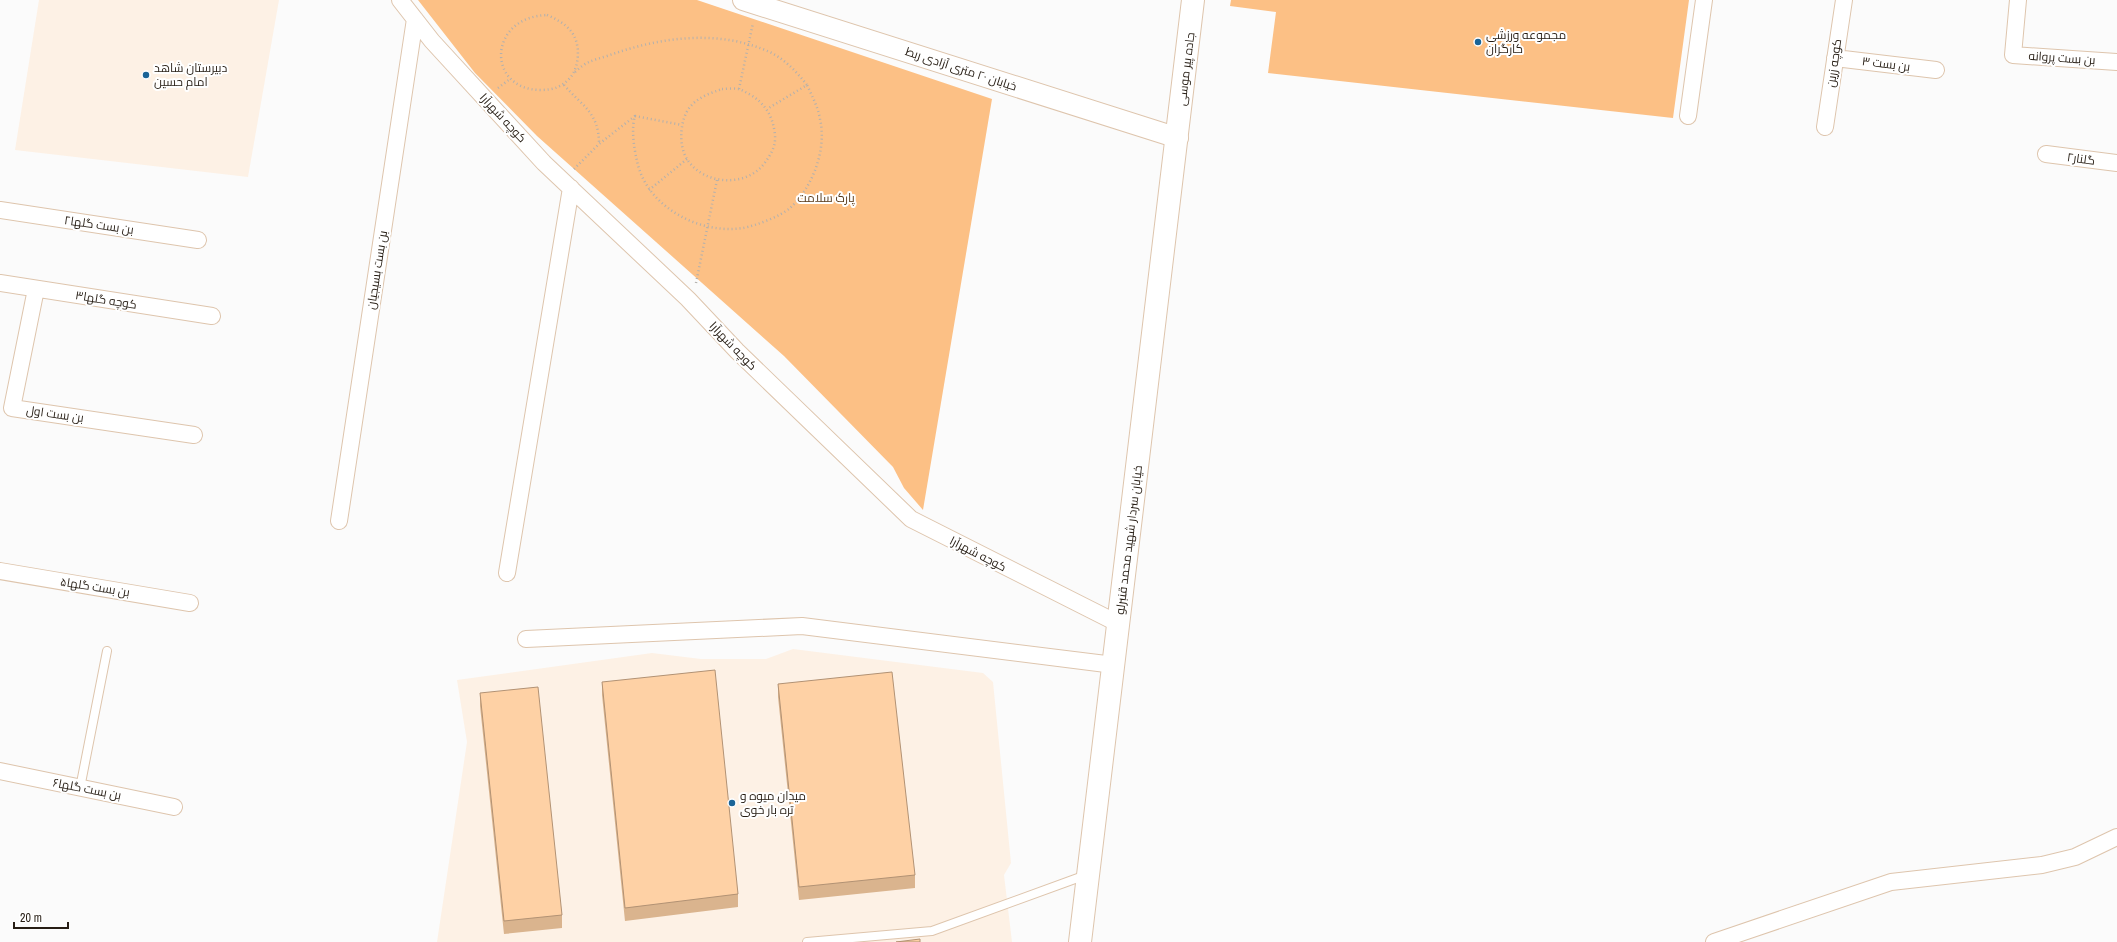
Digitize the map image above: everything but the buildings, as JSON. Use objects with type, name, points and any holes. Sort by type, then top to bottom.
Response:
[{"type":"main road","name":"جاده پیر موسی","points":[[1178,138],[1193,0]]},
{"type":"main road","name":"خیابان سردار شهید محمد قنبرلو","points":[[1080,942],[1178,138]]},
{"type":"street","name":"کوچه شهرآرا","points":[[400,0],[491,105],[567,184],[692,303],[736,350],[910,520],[1119,624]]},
{"type":"street","points":[[1688,116],[1704,0]]},
{"type":"street","name":"کوچه زرین","points":[[1825,126],[1844,0]]},
{"type":"street","name":"بن بست پروانه","points":[[2018,0],[2014,55],[2117,62]]},
{"type":"street","name":"خیابان ۲۰ متری آزادی ربط","points":[[750,2],[1178,138]]},
{"type":"street","name":"بن بست بسیجیان","points":[[339,521],[415,19]]},
{"type":"street","name":"بن بست ۳","points":[[1835,58],[1936,70]]},
{"type":"street","name":"گلنار۲","points":[[2046,154],[2117,164]]},
{"type":"street","points":[[507,573],[567,184]]},
{"type":"street","name":"بن بست گلها۲","points":[[0,210],[198,240]]},
{"type":"street","name":"کوچه گلها۳","points":[[0,283],[212,316]]},
{"type":"street","name":"بن بست اول","points":[[36,289],[12,408],[194,435]]},
{"type":"street","name":"بن بست گلها۵","points":[[0,571],[190,603]]},
{"type":"street","points":[[526,638],[802,626],[1114,665]]},
{"type":"street","name":"بن بست گلها۶","points":[[0,771],[174,807]]},
{"type":"street","points":[[1714,942],[1891,882],[2042,865],[2075,857],[2117,837]]},
{"type":"lane","points":[[80,788],[107,651]]},
{"type":"lane","points":[[807,942],[932,931],[1089,874]]},
{"type":"path","points":[[739,89],[749,44],[750,2]]},
{"type":"path","points":[[575,72],[578,45],[571,30],[561,21],[547,15],[533,16],[518,23],[508,31],[503,44],[502,58],[505,72],[516,85],[533,90],[549,90],[564,85],[586,62],[626,49],[664,40],[705,38],[749,44],[766,50],[783,60],[796,71],[807,85],[821,121],[819,159],[813,176],[803,192],[790,208],[776,217],[743,228],[721,229],[708,226],[677,214],[662,204],[649,190],[639,172],[634,133],[635,116]]},
{"type":"path","points":[[564,85],[589,109],[599,131],[599,144]]},
{"type":"path","points":[[767,109],[807,85]]},
{"type":"path","points":[[739,89],[760,100],[767,109],[771,115],[775,136],[772,154],[757,173],[738,181],[717,180],[701,172],[687,159],[681,143],[682,125],[690,107],[706,94],[722,90],[739,89]]},
{"type":"path","points":[[567,184],[599,144],[635,116],[682,125]]},
{"type":"path","points":[[649,190],[687,159]]},
{"type":"path","points":[[692,303],[717,180]]},
{"type":"shaded area","name":"دبیرستان شاهد امام حسین","points":[[39,0],[279,0],[248,177],[15,150]]},
{"type":"shaded area","name":"میدان میوه و تره بار خوی","points":[[793,649],[983,673],[993,682],[1011,863],[1004,875],[1012,942],[437,942],[467,742],[457,680],[652,653],[701,659],[766,659]]},
{"type":"green space","name":"پارک سلامت","points":[[418,0],[697,0],[992,99],[923,510],[904,488],[893,467],[784,356],[537,136],[475,73]]},
{"type":"green space","name":"مجموعه ورزشی کارگران","points":[[1231,0],[1689,0],[1673,118],[1268,73],[1276,12],[1230,6]]},
{"type":"place","name":"مجموعه ورزشی کارگران","points":[[1478,42]]},
{"type":"place","name":"دبیرستان شاهد امام حسین","points":[[146,75]]},
{"type":"place","name":"میدان میوه و تره بار خوی","points":[[732,803]]}]
